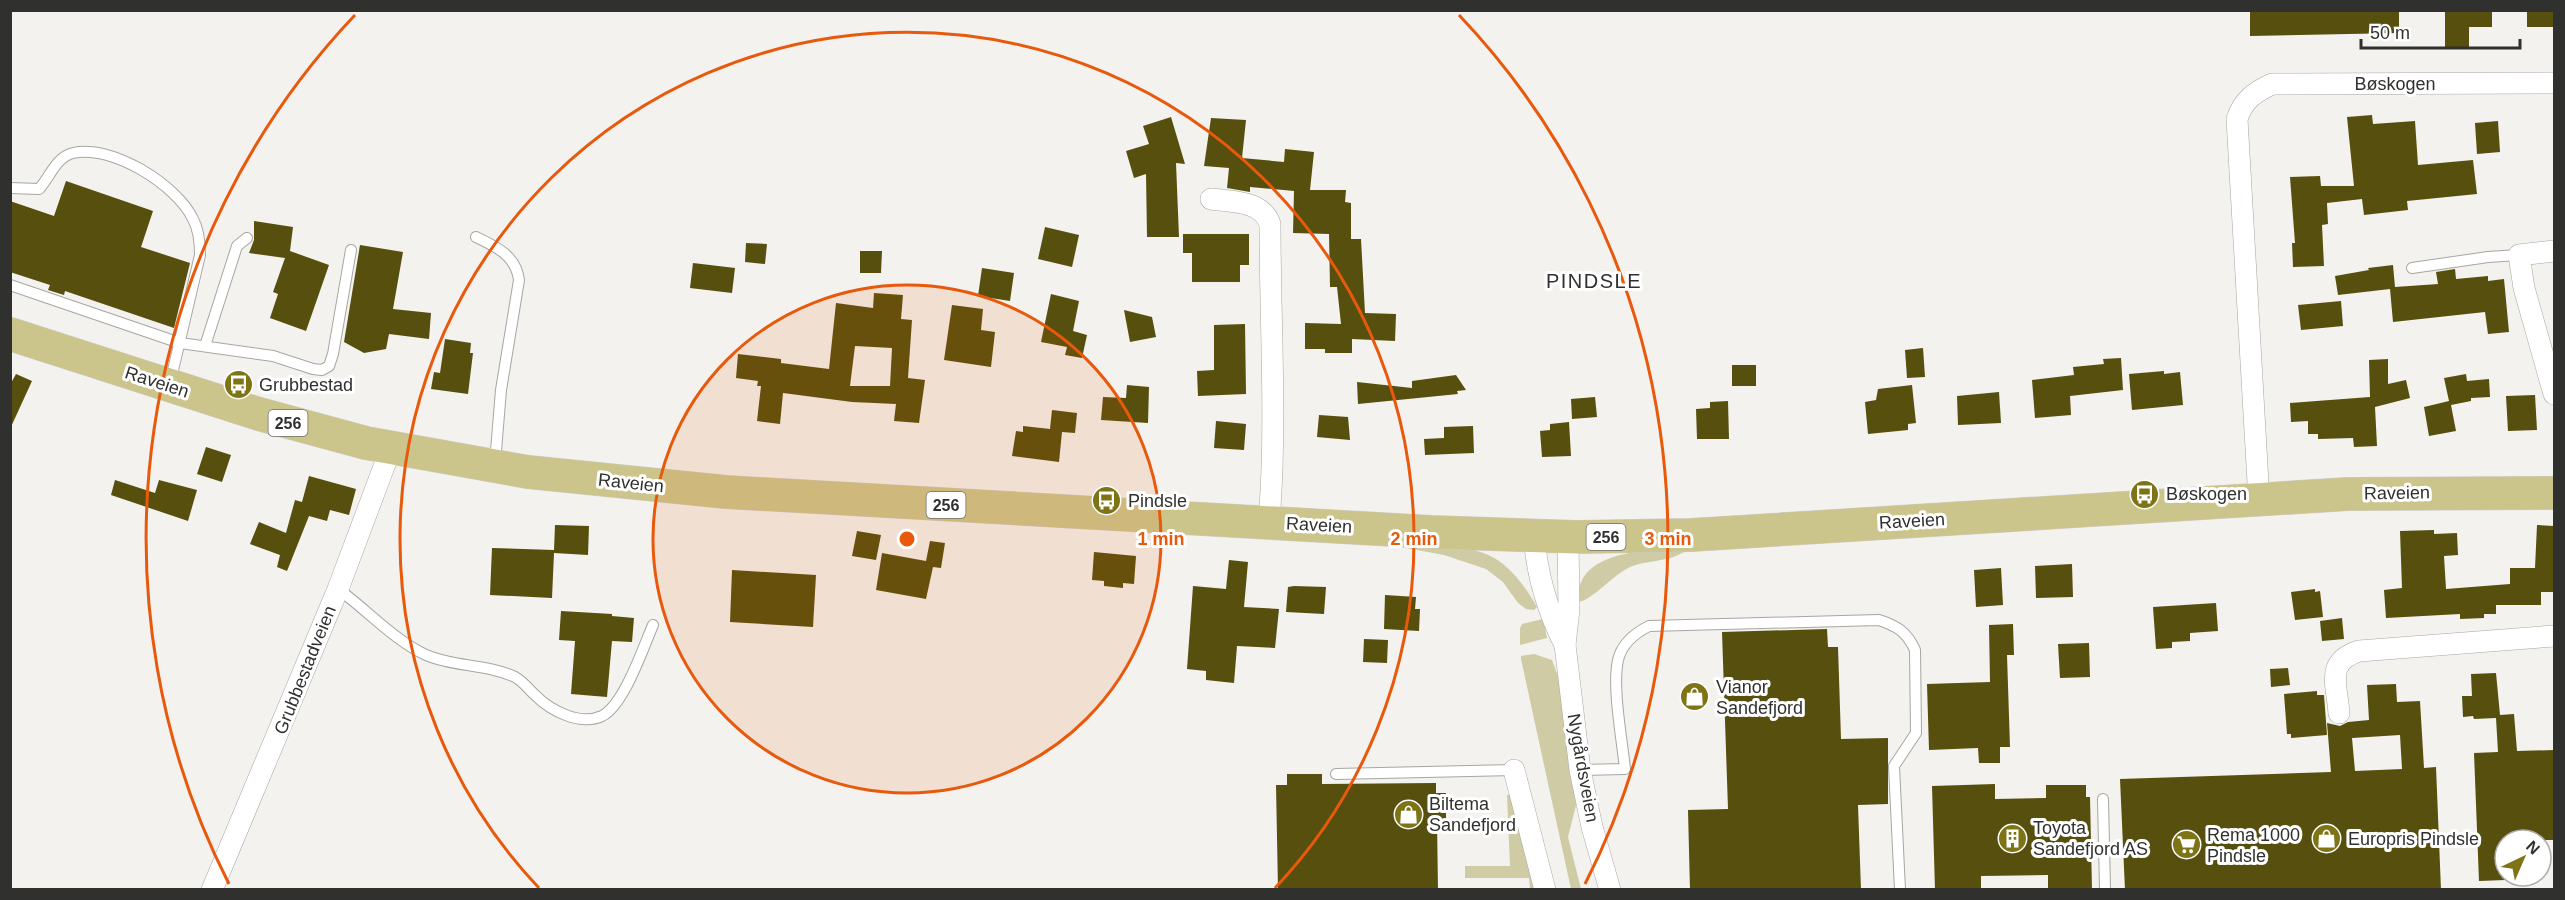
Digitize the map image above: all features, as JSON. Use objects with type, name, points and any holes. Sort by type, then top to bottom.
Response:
[{"type":"main road","name":"Raveien","points":[[10,334],[314,430],[391,448],[575,478],[726,492],[1568,537],[1691,535],[2393,493],[2554,493]]},
{"type":"street","name":"Bøskogen","points":[[2259,500],[2237,118],[2241,108],[2257,91],[2272,84],[2554,83]]},
{"type":"street","name":"Raveien","points":[[1211,199],[1252,205],[1267,216],[1270,224],[1272,439],[1269,522]]},
{"type":"street","points":[[2554,251],[2519,255],[2524,288],[2554,394]]},
{"type":"street","name":"Grubbestadveien","points":[[212,890],[338,589],[391,448]]},
{"type":"street","name":"Nygårdsveien","points":[[1534,536],[1536,561],[1549,613],[1565,645]]},
{"type":"street","name":"Nygårdsveien","points":[[1568,537],[1569,609],[1565,645],[1580,770],[1592,827],[1610,890]]},
{"type":"street","points":[[2339,713],[2335,668],[2339,660],[2359,651],[2554,636]]},
{"type":"street","points":[[1514,770],[1545,890]]},
{"type":"lane","points":[[10,188],[39,189],[61,160],[71,153],[89,151],[130,164],[167,187],[193,218],[199,233],[200,255],[169,386]]},
{"type":"lane","points":[[476,237],[510,256],[518,268],[519,280],[501,390],[498,449],[494,466]]},
{"type":"lane","points":[[205,346],[237,246],[247,238]]},
{"type":"lane","points":[[10,285],[180,343],[273,356],[322,370],[329,366],[333,354],[351,250]]},
{"type":"lane","points":[[2412,268],[2519,255]]},
{"type":"lane","points":[[338,589],[400,638],[426,655],[505,673],[521,680],[549,706],[568,716],[584,719],[601,716],[612,709],[653,625]]},
{"type":"lane","points":[[1580,770],[1625,769],[1617,687],[1618,660],[1625,644],[1636,633],[1649,626],[1879,620],[1899,627],[1910,638],[1916,650],[1916,733],[1894,766],[1900,890]]},
{"type":"lane","points":[[1336,774],[1514,770]]},
{"type":"lane","points":[[2103,799],[2104,890]]},
{"type":"shaded area","points":[[1395,546],[1461,548],[1478,551],[1508,568],[1537,607],[1534,610],[1526,609],[1518,603],[1503,582],[1486,569],[1444,555]]},
{"type":"shaded area","points":[[1642,551],[1685,551],[1679,555],[1630,567],[1590,597],[1579,602],[1579,589],[1590,570],[1608,559]]},
{"type":"shaded area","points":[[1543,619],[1547,638],[1520,645],[1522,624]]},
{"type":"shaded area","points":[[1534,654],[1552,660],[1560,682],[1576,805],[1568,837],[1581,889],[1571,889],[1521,659],[1521,656]]},
{"type":"shaded area","points":[[1511,794],[1538,889],[1530,889],[1529,878],[1465,878],[1465,866],[1510,866],[1507,795]]},
{"type":"building","points":[[2250,10],[2399,10],[2399,33],[2250,36]]},
{"type":"building","points":[[2445,10],[2492,10],[2492,27],[2469,27],[2469,47],[2445,47]]},
{"type":"building","points":[[2527,10],[2554,10],[2554,27],[2527,27]]},
{"type":"building","points":[[2372,115],[2373,124],[2415,121],[2418,165],[2473,160],[2477,194],[2407,201],[2408,210],[2364,215],[2362,199],[2327,203],[2328,224],[2322,225],[2324,266],[2293,267],[2292,243],[2295,243],[2290,177],[2320,176],[2321,186],[2354,186],[2347,117]]},
{"type":"building","points":[[1171,117],[1185,164],[1176,163],[1179,237],[1147,237],[1146,174],[1134,178],[1126,151],[1149,144],[1143,126]]},
{"type":"building","points":[[1211,118],[1246,120],[1242,158],[1284,162],[1285,149],[1314,152],[1310,190],[1346,190],[1345,202],[1351,203],[1351,239],[1361,239],[1365,313],[1396,314],[1395,341],[1352,339],[1352,353],[1325,353],[1325,349],[1305,349],[1305,323],[1341,324],[1337,287],[1330,287],[1329,234],[1293,233],[1294,191],[1250,187],[1250,192],[1227,188],[1229,168],[1204,166]]},
{"type":"building","points":[[2498,121],[2500,152],[2477,154],[2475,123]]},
{"type":"building","points":[[66,181],[153,211],[141,247],[190,263],[174,328],[65,291],[64,295],[48,290],[50,285],[10,272],[10,201],[54,216]]},
{"type":"building","points":[[254,221],[293,227],[290,251],[329,265],[306,331],[270,318],[278,294],[273,292],[285,258],[249,253],[254,240]]},
{"type":"building","points":[[1045,227],[1079,235],[1072,267],[1038,259]]},
{"type":"building","points":[[1183,234],[1249,234],[1249,265],[1240,265],[1240,282],[1192,282],[1192,253],[1183,253]]},
{"type":"building","points":[[746,243],[767,244],[765,264],[745,262]]},
{"type":"building","points":[[360,245],[403,252],[393,309],[431,313],[429,339],[389,334],[386,349],[364,353],[344,342]]},
{"type":"building","points":[[860,251],[882,251],[881,273],[860,273]]},
{"type":"building","points":[[693,263],[735,268],[732,293],[690,288]]},
{"type":"building","points":[[2393,265],[2395,287],[2438,284],[2436,272],[2455,269],[2456,279],[2488,276],[2488,281],[2504,279],[2509,332],[2488,334],[2485,312],[2393,322],[2390,289],[2338,295],[2335,276]]},
{"type":"building","points":[[982,268],[1014,273],[1010,301],[978,296]]},
{"type":"building","points":[[874,293],[903,295],[901,319],[912,320],[908,378],[925,380],[919,423],[894,421],[896,404],[852,402],[783,393],[780,424],[757,421],[761,386],[757,386],[758,381],[736,378],[738,354],[781,359],[781,363],[829,369],[836,303],[873,308]],"holes":[[[855,346],[892,348],[890,386],[850,386]]]},
{"type":"building","points":[[1051,294],[1079,301],[1073,331],[1087,335],[1082,358],[1065,355],[1067,347],[1041,342]]},
{"type":"building","points":[[2341,301],[2343,326],[2301,330],[2298,305]]},
{"type":"building","points":[[952,305],[983,309],[981,330],[995,332],[991,367],[944,360]]},
{"type":"building","points":[[1124,310],[1152,317],[1156,337],[1130,342]]},
{"type":"building","points":[[1245,324],[1246,394],[1198,396],[1197,371],[1214,370],[1214,325]]},
{"type":"building","points":[[445,339],[471,343],[470,353],[473,353],[468,394],[431,389],[434,372],[440,373]]},
{"type":"building","points":[[1923,348],[1925,377],[1907,378],[1905,350]]},
{"type":"building","points":[[2121,358],[2123,390],[2070,396],[2071,415],[2035,418],[2032,380],[2074,375],[2073,367],[2104,364],[2103,359]]},
{"type":"building","points":[[2388,359],[2388,384],[2406,380],[2410,398],[2375,407],[2377,446],[2354,447],[2353,438],[2318,439],[2318,434],[2308,434],[2308,421],[2291,422],[2290,403],[2370,397],[2369,360]]},
{"type":"building","points":[[1732,365],[1756,365],[1756,386],[1732,386]]},
{"type":"building","points":[[2164,371],[2164,374],[2180,372],[2183,405],[2132,410],[2129,374]]},
{"type":"building","points":[[16,374],[32,381],[10,429],[10,385]]},
{"type":"building","points":[[2466,374],[2467,381],[2489,379],[2490,397],[2471,398],[2471,401],[2451,405],[2456,431],[2429,436],[2424,407],[2449,401],[2444,378]]},
{"type":"building","points":[[1456,375],[1466,390],[1457,391],[1458,394],[1358,404],[1357,382],[1412,388],[1412,381]]},
{"type":"building","points":[[1127,385],[1149,387],[1148,423],[1101,420],[1103,397],[1126,398]]},
{"type":"building","points":[[1912,385],[1916,423],[1908,424],[1908,430],[1868,434],[1865,402],[1876,400],[1878,389]]},
{"type":"building","points":[[1999,392],[2001,423],[1958,425],[1957,396]]},
{"type":"building","points":[[2535,395],[2537,430],[2508,431],[2506,396]]},
{"type":"building","points":[[1595,397],[1597,417],[1572,419],[1571,399]]},
{"type":"building","points":[[1728,401],[1729,439],[1697,439],[1696,409],[1710,408],[1710,402]]},
{"type":"building","points":[[1052,410],[1077,413],[1075,433],[1062,432],[1059,462],[1012,456],[1016,431],[1023,432],[1023,426],[1050,429]]},
{"type":"building","points":[[1319,415],[1348,417],[1350,440],[1317,437]]},
{"type":"building","points":[[1216,421],[1246,424],[1244,450],[1214,448]]},
{"type":"building","points":[[1569,422],[1571,456],[1542,457],[1540,431],[1550,430],[1550,424]]},
{"type":"building","points":[[1473,426],[1474,453],[1425,455],[1424,439],[1444,438],[1444,427]]},
{"type":"building","points":[[206,447],[231,455],[222,482],[197,474]]},
{"type":"building","points":[[309,476],[356,489],[349,515],[330,510],[327,521],[309,516],[287,571],[277,567],[280,555],[250,544],[259,522],[286,533],[295,500],[302,502]]},
{"type":"building","points":[[115,480],[155,493],[159,480],[197,490],[188,521],[111,495]]},
{"type":"building","points":[[555,525],[589,526],[588,555],[554,553],[552,598],[490,595],[492,548],[554,550]]},
{"type":"building","points":[[2537,525],[2554,526],[2554,592],[2541,592],[2541,605],[2496,605],[2496,614],[2484,614],[2484,618],[2460,619],[2460,614],[2386,618],[2384,590],[2402,588],[2400,531],[2434,530],[2434,534],[2457,533],[2458,555],[2444,556],[2446,589],[2510,584],[2510,568],[2535,568]]},
{"type":"building","points":[[857,531],[881,535],[876,560],[852,556]]},
{"type":"building","points":[[930,541],[945,543],[941,568],[933,567],[926,599],[876,590],[882,553],[926,561]]},
{"type":"building","points":[[1094,552],[1136,556],[1134,584],[1123,583],[1123,588],[1104,586],[1104,581],[1092,580]]},
{"type":"building","points":[[1229,560],[1248,562],[1244,607],[1279,609],[1275,648],[1237,646],[1234,683],[1206,680],[1206,671],[1187,669],[1193,586],[1226,589]]},
{"type":"building","points":[[2072,564],[2073,597],[2036,598],[2035,566]]},
{"type":"building","points":[[2001,568],[2003,605],[1976,607],[1974,570]]},
{"type":"building","points":[[732,570],[816,575],[813,627],[730,622]]},
{"type":"building","points":[[1288,587],[1326,587],[1324,614],[1286,612]]},
{"type":"building","points":[[2315,589],[2315,592],[2320,591],[2323,617],[2295,620],[2291,592]]},
{"type":"building","points":[[1385,595],[1416,597],[1415,609],[1420,609],[1419,631],[1384,629]]},
{"type":"building","points":[[2216,603],[2218,631],[2190,633],[2190,641],[2172,642],[2172,648],[2156,649],[2153,607]]},
{"type":"building","points":[[561,611],[612,614],[612,616],[634,618],[632,642],[612,641],[607,697],[571,694],[575,641],[559,640]]},
{"type":"building","points":[[2342,618],[2344,639],[2322,641],[2320,621]]},
{"type":"building","points":[[2013,624],[2014,655],[2007,655],[2010,747],[2000,747],[2000,763],[1979,763],[1978,748],[1929,750],[1927,684],[1990,682],[1989,625]]},
{"type":"building","points":[[1827,629],[1828,647],[1838,647],[1841,739],[1888,738],[1888,804],[1858,805],[1861,890],[1690,890],[1688,810],[1728,809],[1722,632]]},
{"type":"building","points":[[1364,639],[1388,640],[1387,663],[1363,662]]},
{"type":"building","points":[[2089,643],[2090,677],[2060,678],[2058,644]]},
{"type":"building","points":[[2288,668],[2290,685],[2271,687],[2270,669]]},
{"type":"building","points":[[2496,673],[2500,715],[2514,714],[2517,751],[2554,750],[2554,840],[2553,828],[2493,828],[2493,880],[2479,881],[2474,753],[2498,752],[2496,718],[2463,717],[2462,696],[2472,696],[2471,674]]},
{"type":"building","points":[[2396,684],[2397,702],[2420,701],[2424,768],[2436,767],[2441,890],[2125,890],[2120,779],[2331,772],[2327,723],[2340,726],[2348,722],[2369,720],[2367,685]],"holes":[[[2400,735],[2402,769],[2355,771],[2352,738]]]},
{"type":"building","points":[[2317,691],[2317,695],[2324,695],[2327,735],[2291,738],[2291,734],[2287,734],[2284,694]]},
{"type":"building","points":[[1287,774],[1322,774],[1322,784],[1436,783],[1436,793],[1446,793],[1446,821],[1437,821],[1438,890],[1278,890],[1276,785],[1287,785]]},
{"type":"building","name":"Toyota Sandefjord AS","points":[[1995,784],[1995,799],[2046,798],[2046,785],[2086,785],[2086,797],[2090,797],[2092,890],[2048,890],[2048,875],[1981,876],[1981,890],[1935,890],[1932,786]]},
{"type":"place","name":"Grubbestad","points":[[238,385]]},
{"type":"place","name":"Bøskogen","points":[[2145,494]]},
{"type":"place","name":"Pindsle","points":[[1107,501]]},
{"type":"place","name":"Vianor Sandefjord","points":[[1695,697]]},
{"type":"place","name":"Biltema Sandefjord","points":[[1408,814]]},
{"type":"place","name":"Toyota Sandefjord AS","points":[[2012,838]]},
{"type":"place","name":"Europris Pindsle","points":[[2327,839]]},
{"type":"place","name":"Rema 1000 Pindsle","points":[[2186,845]]},
{"type":"district","name":"PINDSLE","points":[[1594,281]]}]
